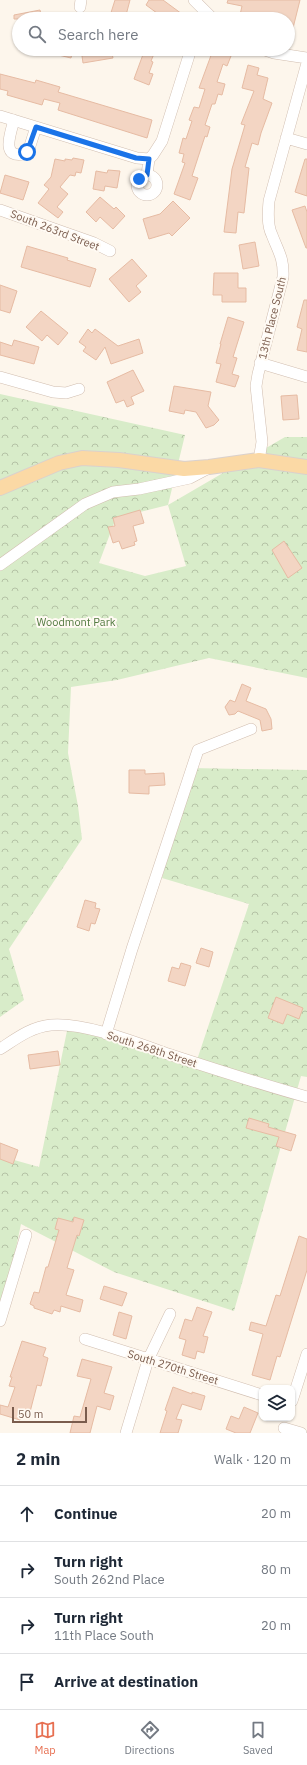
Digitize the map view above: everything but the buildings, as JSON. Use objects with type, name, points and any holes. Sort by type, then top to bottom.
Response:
[{"type":"main road","points":[[0,488],[59,463],[82,458],[119,460],[169,468],[209,468],[259,460],[307,467]]},
{"type":"street","points":[[194,0],[205,12]]},
{"type":"street","points":[[147,175],[149,159],[156,152],[162,141],[189,56]]},
{"type":"street","points":[[294,56],[307,58]]},
{"type":"street","name":"13th Place South","points":[[259,460],[262,442],[256,386],[260,363],[283,277],[284,266],[281,255],[271,234],[268,211],[270,192],[307,62]]},
{"type":"street","points":[[0,116],[136,158],[149,159]]},
{"type":"street","points":[[14,120],[8,144],[10,150],[16,155],[24,154],[29,149],[36,127]]},
{"type":"street","points":[[286,138],[307,144]]},
{"type":"street","name":"South 263rd Street","points":[[0,210],[94,243],[110,251]]},
{"type":"street","points":[[260,363],[307,377]]},
{"type":"street","points":[[0,377],[53,392],[66,392],[79,388]]},
{"type":"street","points":[[0,565],[85,504],[113,492],[139,489],[190,478],[209,468]]},
{"type":"street","points":[[106,1034],[132,949],[198,750],[251,729]]},
{"type":"street","name":"South 268th Street","points":[[0,1049],[24,1032],[37,1027],[53,1025],[85,1028],[307,1097]]},
{"type":"street","points":[[0,1321],[26,1235]]},
{"type":"street","points":[[126,1433],[148,1360],[170,1314]]},
{"type":"street","name":"South 270th Street","points":[[84,1339],[259,1394]]},
{"type":"street","points":[[295,1392],[307,1354]]},
{"type":"street","points":[[285,1426],[301,1433]]},
{"type":"green space","name":"Woodmont Park","points":[[0,394],[185,435],[168,505],[285,437],[307,437],[307,678],[209,658],[117,680],[71,687],[68,753],[78,806],[82,839],[9,949],[24,1000],[0,1017]],"holes":[[[168,505],[186,566],[145,576],[99,563],[116,518]]]},
{"type":"green space","points":[[190,768],[307,770],[307,1077],[301,1076],[234,1311],[114,1272],[21,1224],[3,1311],[0,1310],[0,1156],[39,1167],[68,1026],[196,1063],[249,904],[162,878]]},
{"type":"route","points":[[27,152],[36,127],[136,158],[149,159],[147,175],[139,179]]}]
